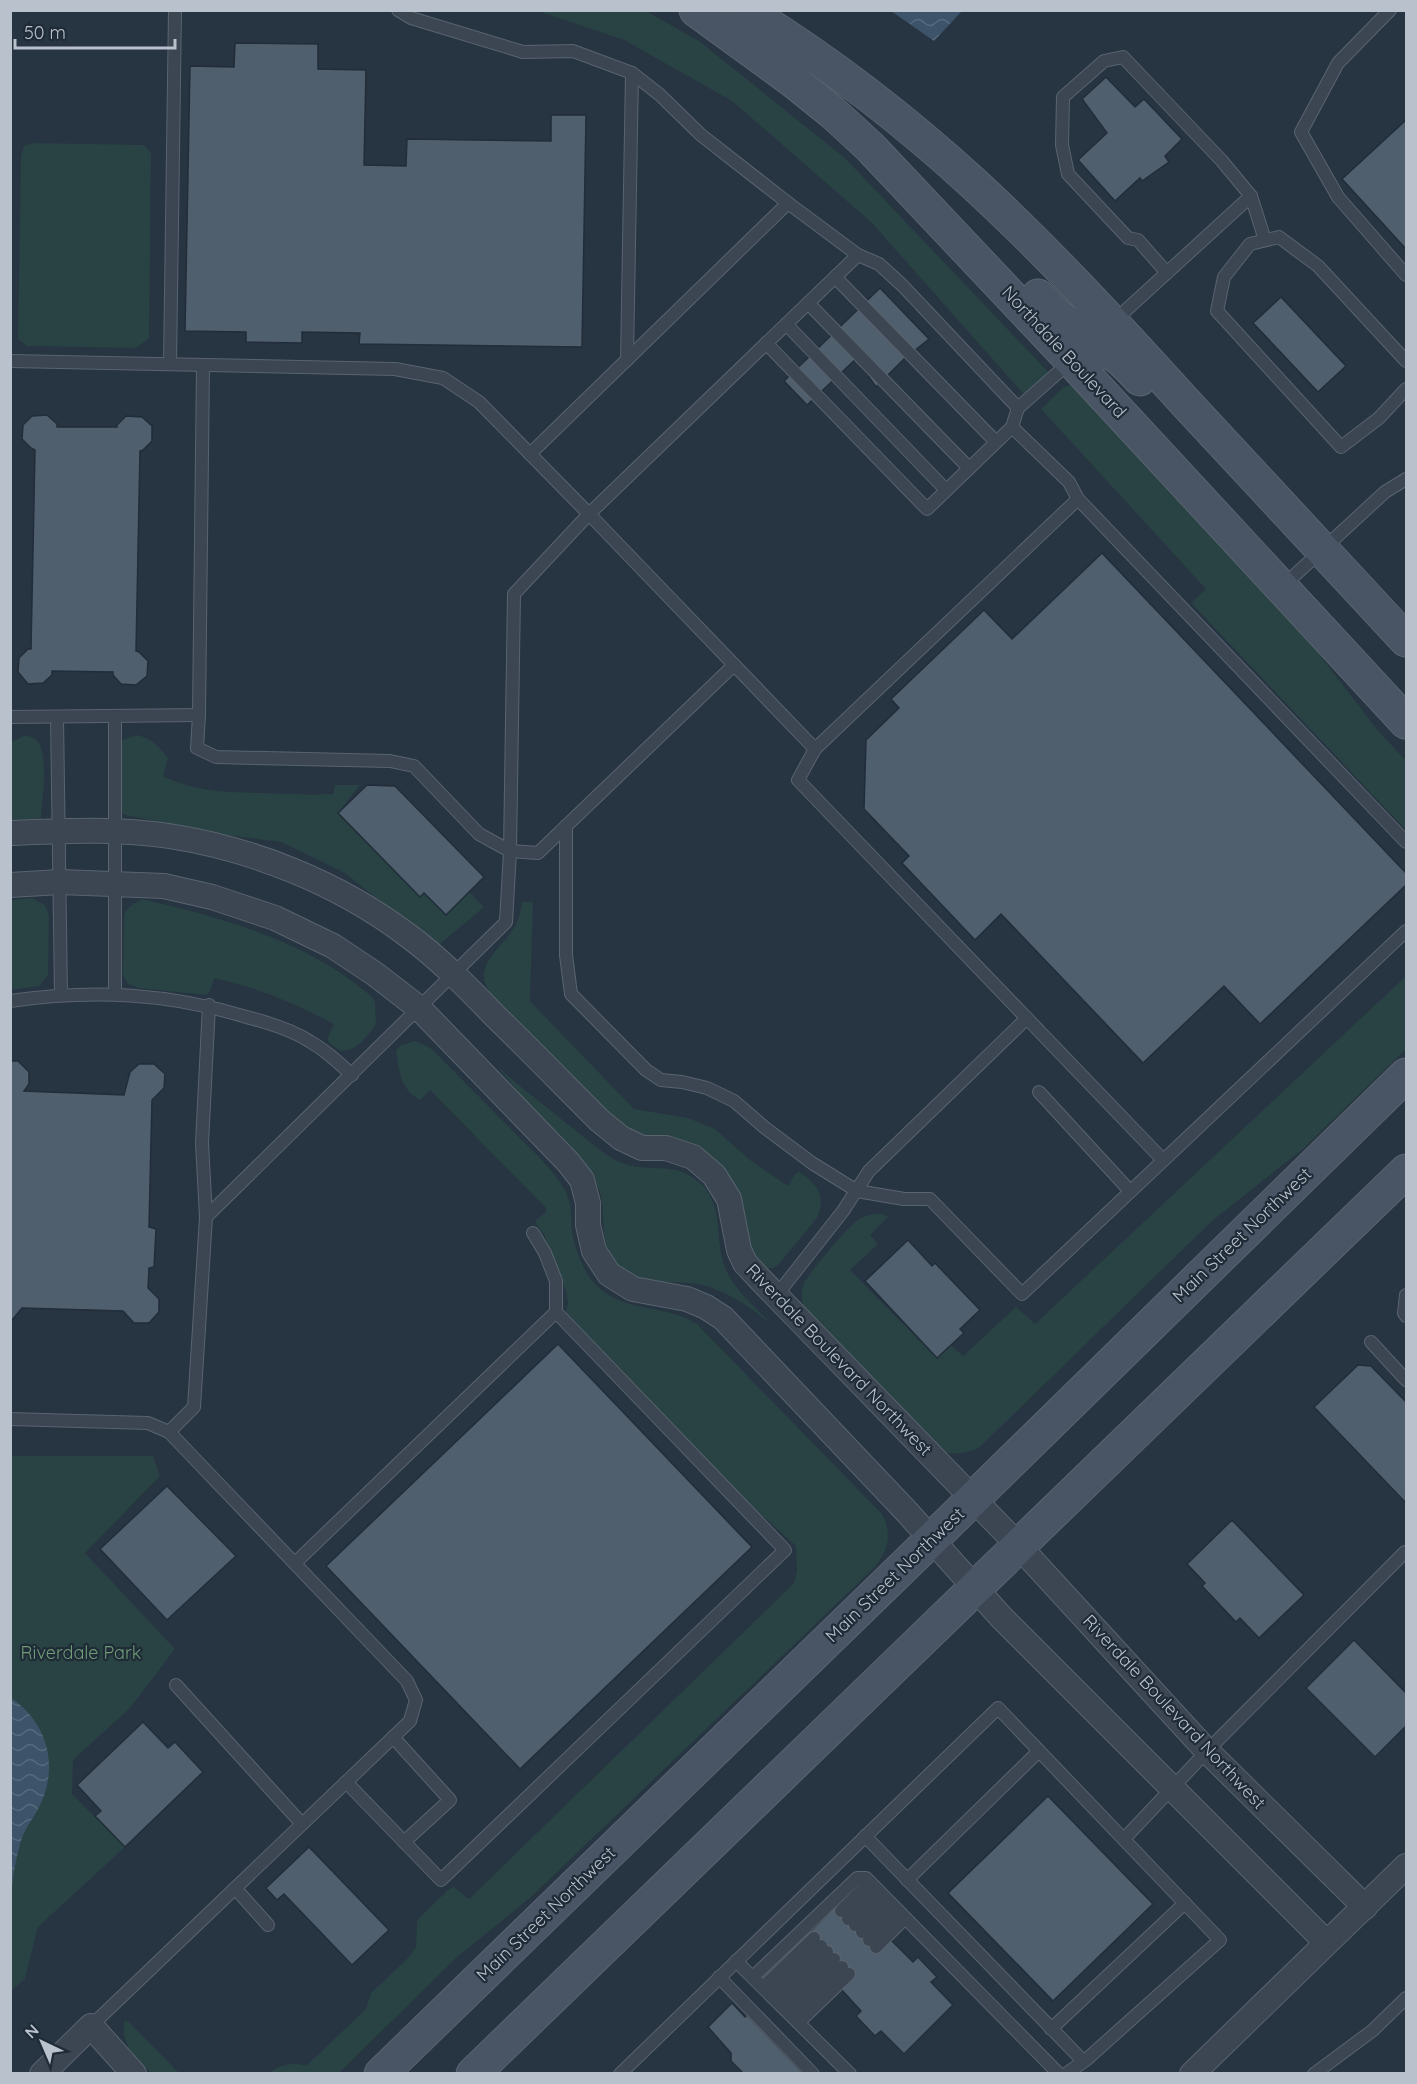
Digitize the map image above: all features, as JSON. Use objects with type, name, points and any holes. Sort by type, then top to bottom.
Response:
[{"type":"main road","name":"Northdale Boulevard","points":[[696,10],[770,63],[832,112],[912,190],[1407,722]]},
{"type":"main road","points":[[745,10],[838,74],[934,150],[1020,227],[1407,640]]},
{"type":"main road","points":[[988,271],[1013,274],[1023,280],[1056,316],[1069,325],[1081,328],[1112,323]]},
{"type":"main road","points":[[1072,361],[1097,352],[1108,351],[1117,355],[1185,425],[1196,433],[1216,435]]},
{"type":"main road","name":"Main Street Northwest","points":[[381,2073],[1407,1075]]},
{"type":"main road","points":[[473,2073],[1407,1171]]},
{"type":"street","name":"Riverdale Boulevard Northwest","points":[[10,833],[116,832],[168,836],[230,849],[296,871],[364,905],[407,934],[454,974],[599,1120],[621,1138],[642,1148],[666,1148],[693,1157],[714,1175],[729,1199],[739,1250],[745,1263],[1018,1545],[1207,1751],[1365,1907]]},
{"type":"street","points":[[10,885],[60,882],[116,883],[164,886],[212,897],[275,918],[333,946],[375,974],[419,1008],[568,1162],[582,1180],[588,1203],[588,1225],[594,1251],[609,1274],[633,1289],[687,1299],[723,1318],[932,1539],[1001,1617],[1326,1942]]},
{"type":"street","points":[[1192,2073],[1407,1866]]},
{"type":"street","points":[[53,2070],[91,2026],[134,2073]]},
{"type":"lane","points":[[170,364],[175,10]]},
{"type":"lane","points":[[398,10],[411,18],[523,52],[573,51],[632,73],[660,94],[700,135],[858,255],[879,264],[902,285],[1017,408]]},
{"type":"lane","points":[[1390,10],[1338,63],[1301,132],[1338,197],[1407,275]]},
{"type":"lane","points":[[1167,273],[1138,240],[1128,238],[1068,174],[1062,145],[1063,97],[1104,61],[1124,57],[1222,161],[1251,196],[1265,240]]},
{"type":"lane","points":[[627,360],[632,73]]},
{"type":"lane","points":[[1112,323],[1251,196]]},
{"type":"lane","points":[[530,454],[788,203]]},
{"type":"lane","points":[[1404,392],[1379,418],[1341,447],[1216,311],[1224,277],[1250,244],[1279,237],[1317,266],[1407,361]]},
{"type":"lane","points":[[206,1217],[506,922],[510,851],[514,594],[590,514],[858,255]]},
{"type":"lane","points":[[835,277],[996,442]]},
{"type":"lane","points":[[807,303],[969,468]]},
{"type":"lane","points":[[786,324],[946,490]]},
{"type":"lane","points":[[766,343],[927,509],[1012,427],[1017,408],[1072,361]]},
{"type":"lane","points":[[10,361],[395,369],[443,378],[479,402],[590,514],[815,749]]},
{"type":"lane","points":[[203,365],[197,748],[216,757],[390,760],[414,766],[479,834],[510,851],[538,853],[734,664]]},
{"type":"lane","points":[[1012,427],[1069,482],[1078,499],[1407,842]]},
{"type":"lane","points":[[1282,587],[1385,492],[1407,479]]},
{"type":"lane","points":[[1078,499],[815,749],[798,780],[1163,1160]]},
{"type":"lane","points":[[10,717],[199,715]]},
{"type":"lane","points":[[57,717],[61,995]]},
{"type":"lane","points":[[115,717],[115,994]]},
{"type":"lane","points":[[566,826],[566,955],[572,994],[646,1070],[661,1080],[707,1088],[734,1101],[812,1163],[857,1191],[904,1199],[930,1199],[1022,1294],[1407,931]]},
{"type":"lane","points":[[10,1001],[61,995],[115,994],[144,995],[208,1005],[262,1021],[307,1039],[329,1054],[352,1075]]},
{"type":"lane","points":[[169,1432],[194,1407],[206,1217],[202,1143],[208,1005]]},
{"type":"lane","points":[[776,1296],[843,1211],[869,1171],[1027,1018]]},
{"type":"lane","points":[[1039,1092],[1130,1191]]},
{"type":"lane","points":[[346,1782],[441,1880],[785,1550],[555,1312],[555,1281],[545,1253],[533,1233]]},
{"type":"lane","points":[[1407,1295],[1404,1313],[1407,1316]]},
{"type":"lane","points":[[294,1563],[555,1312]]},
{"type":"lane","points":[[1371,1342],[1407,1380]]},
{"type":"lane","points":[[10,1419],[148,1423],[169,1432],[407,1681],[416,1700],[410,1721],[91,2026]]},
{"type":"lane","points":[[1124,1839],[1207,1751],[1405,1552]]},
{"type":"lane","points":[[176,1686],[302,1824]]},
{"type":"lane","points":[[620,2073],[998,1708],[1220,1940],[1083,2061],[1065,2073]]},
{"type":"lane","points":[[393,1737],[450,1800],[404,1842]]},
{"type":"lane","points":[[907,1880],[1039,1751]]},
{"type":"lane","points":[[865,1836],[1083,2061]]},
{"type":"lane","points":[[753,1977],[857,1878],[866,1878],[1059,2073]]},
{"type":"lane","points":[[235,1888],[268,1925]]},
{"type":"lane","points":[[859,1929],[888,1900]]},
{"type":"lane","points":[[859,1929],[888,1900]]},
{"type":"lane","points":[[859,1929],[888,1900]]},
{"type":"lane","points":[[1051,2029],[1185,1903]]},
{"type":"lane","points":[[781,2005],[831,1956]]},
{"type":"lane","points":[[781,2005],[831,1956]]},
{"type":"lane","points":[[781,2005],[831,1956]]},
{"type":"lane","points":[[736,1961],[850,2073]]},
{"type":"lane","points":[[719,1977],[813,2073]]},
{"type":"lane","points":[[1314,2073],[1372,2031],[1407,1998]]},
{"type":"green space","points":[[538,11],[646,11],[699,41],[845,158],[1053,377],[1028,399],[871,222],[732,101],[624,40]]},
{"type":"green space","points":[[32,143],[144,145],[151,153],[149,339],[135,348],[27,346],[18,339],[21,156],[24,146]]},
{"type":"green space","points":[[1075,385],[1312,645],[1376,728],[1406,761],[1406,830],[1191,603],[1206,589],[1041,409],[1064,387]]},
{"type":"green space","points":[[26,735],[38,742],[43,758],[41,818],[11,821],[11,742]]},
{"type":"green space","points":[[136,735],[155,743],[168,759],[163,776],[200,788],[237,792],[333,794],[335,785],[360,785],[338,813],[420,896],[424,893],[445,915],[469,892],[484,907],[439,945],[428,940],[345,873],[281,842],[218,834],[126,815],[116,810],[120,741]]},
{"type":"green space","points":[[32,898],[45,905],[49,916],[48,975],[39,986],[11,990],[11,900]]},
{"type":"green space","points":[[142,899],[233,923],[319,960],[371,996],[375,1002],[376,1024],[357,1046],[341,1051],[330,1044],[327,1039],[334,1024],[291,1003],[246,986],[214,978],[207,995],[138,988],[128,984],[123,975],[124,914],[130,906]]},
{"type":"green space","points":[[522,902],[533,902],[530,1001],[634,1109],[688,1118],[715,1129],[750,1160],[788,1186],[795,1174],[799,1172],[815,1186],[821,1204],[817,1218],[774,1268],[762,1266],[751,1253],[739,1192],[721,1165],[627,1131],[602,1110],[490,993],[485,983],[486,965],[511,933]]},
{"type":"green space","points":[[1406,976],[1406,1049],[1303,1149],[1212,1221],[980,1447],[960,1453],[939,1451],[804,1311],[803,1286],[813,1270],[855,1222],[876,1213],[888,1217],[870,1235],[878,1244],[850,1270],[936,1357],[951,1345],[963,1356],[1016,1307],[1035,1324]]},
{"type":"green space","points":[[415,1041],[436,1053],[555,1175],[567,1195],[574,1242],[581,1261],[590,1278],[601,1290],[627,1303],[684,1317],[697,1324],[882,1514],[887,1528],[888,1541],[876,1566],[530,1898],[456,1958],[339,2073],[269,2074],[286,2065],[306,2066],[366,2009],[371,1993],[408,1958],[416,1947],[417,1921],[420,1917],[454,1887],[469,1899],[794,1583],[797,1571],[796,1546],[733,1489],[569,1319],[566,1312],[568,1303],[566,1291],[545,1236],[536,1224],[536,1220],[546,1212],[546,1208],[430,1090],[420,1100],[409,1091],[400,1073],[396,1051],[400,1046]]},
{"type":"green space","points":[[497,1066],[602,1152],[614,1159],[640,1167],[679,1171],[698,1181],[707,1190],[716,1212],[722,1259],[730,1278],[773,1326],[740,1301],[712,1288],[692,1283],[648,1280],[628,1273],[619,1266],[607,1248],[602,1199],[593,1176],[577,1153],[526,1101]]},
{"type":"green space","name":"Riverdale Park","points":[[11,1456],[153,1456],[160,1476],[85,1553],[175,1649],[130,1708],[73,1760],[72,1794],[125,1847],[38,1927],[25,1979],[11,1991]]},
{"type":"green space","points":[[125,2020],[179,2073],[151,2073],[130,2050],[124,2036]]},
{"type":"water","points":[[891,11],[962,11],[934,41]]},
{"type":"water","points":[[11,1698],[33,1719],[41,1731],[49,1759],[49,1773],[41,1803],[24,1832],[20,1844],[11,1899]]},
{"type":"building","points":[[235,43],[318,44],[318,69],[366,70],[364,165],[406,166],[407,139],[551,141],[551,115],[586,115],[582,347],[359,344],[360,333],[302,332],[302,343],[246,342],[246,332],[185,331],[190,66],[234,67]]},
{"type":"building","points":[[1106,77],[1135,107],[1144,99],[1182,139],[1165,156],[1169,162],[1142,181],[1140,178],[1115,201],[1078,160],[1107,133],[1082,99]]},
{"type":"building","points":[[1406,120],[1406,249],[1342,179]]},
{"type":"building","points":[[880,288],[929,339],[904,359],[876,387],[869,377],[872,370],[859,356],[807,405],[784,381]]},
{"type":"building","points":[[1281,297],[1346,366],[1318,392],[1253,323]]},
{"type":"building","points":[[47,415],[57,424],[57,427],[117,427],[126,416],[142,417],[152,426],[152,441],[140,451],[136,651],[148,661],[147,676],[136,685],[121,684],[113,672],[52,671],[52,675],[43,683],[28,684],[18,672],[19,658],[31,649],[35,450],[22,439],[23,425],[32,416]]},
{"type":"building","points":[[1102,553],[1406,873],[1406,885],[1260,1024],[1224,986],[1143,1063],[1001,914],[975,940],[902,863],[909,856],[864,809],[866,740],[899,708],[891,699],[984,610],[1012,639]]},
{"type":"building","points":[[367,785],[395,786],[484,877],[446,915],[424,893],[420,897],[338,813]]},
{"type":"building","points":[[10,1061],[18,1061],[29,1072],[29,1084],[24,1091],[124,1095],[130,1072],[139,1064],[154,1064],[165,1074],[164,1088],[152,1100],[149,1227],[156,1229],[154,1267],[149,1268],[148,1288],[159,1299],[159,1312],[149,1323],[134,1323],[123,1311],[22,1308],[13,1319],[10,1319]]},
{"type":"building","points":[[908,1240],[932,1266],[935,1263],[980,1310],[960,1329],[964,1333],[937,1358],[865,1281]]},
{"type":"building","points":[[558,1344],[752,1547],[520,1769],[326,1566]]},
{"type":"building","points":[[1358,1365],[1371,1366],[1406,1402],[1406,1503],[1314,1407]]},
{"type":"building","points":[[167,1486],[236,1556],[167,1620],[100,1549]]},
{"type":"building","points":[[1232,1520],[1304,1595],[1259,1638],[1240,1618],[1236,1622],[1202,1586],[1205,1583],[1187,1564]]},
{"type":"building","points":[[1354,1640],[1406,1693],[1406,1726],[1375,1757],[1306,1688]]},
{"type":"building","points":[[143,1722],[168,1748],[175,1742],[203,1772],[125,1847],[95,1816],[101,1811],[77,1785]]},
{"type":"building","points":[[1048,1796],[1153,1904],[1053,2001],[948,1893]]},
{"type":"building","points":[[309,1847],[389,1930],[352,1965],[284,1894],[277,1900],[266,1888]]},
{"type":"building","points":[[836,1906],[879,1950],[890,1939],[913,1962],[918,1957],[937,1977],[931,1982],[953,2005],[904,2054],[881,2031],[875,2036],[856,2016],[861,2011],[839,1987],[851,1976],[809,1933]]},
{"type":"building","points":[[732,2003],[745,2017],[747,2015],[804,2074],[744,2074],[731,2061],[731,2053],[708,2027]]}]
